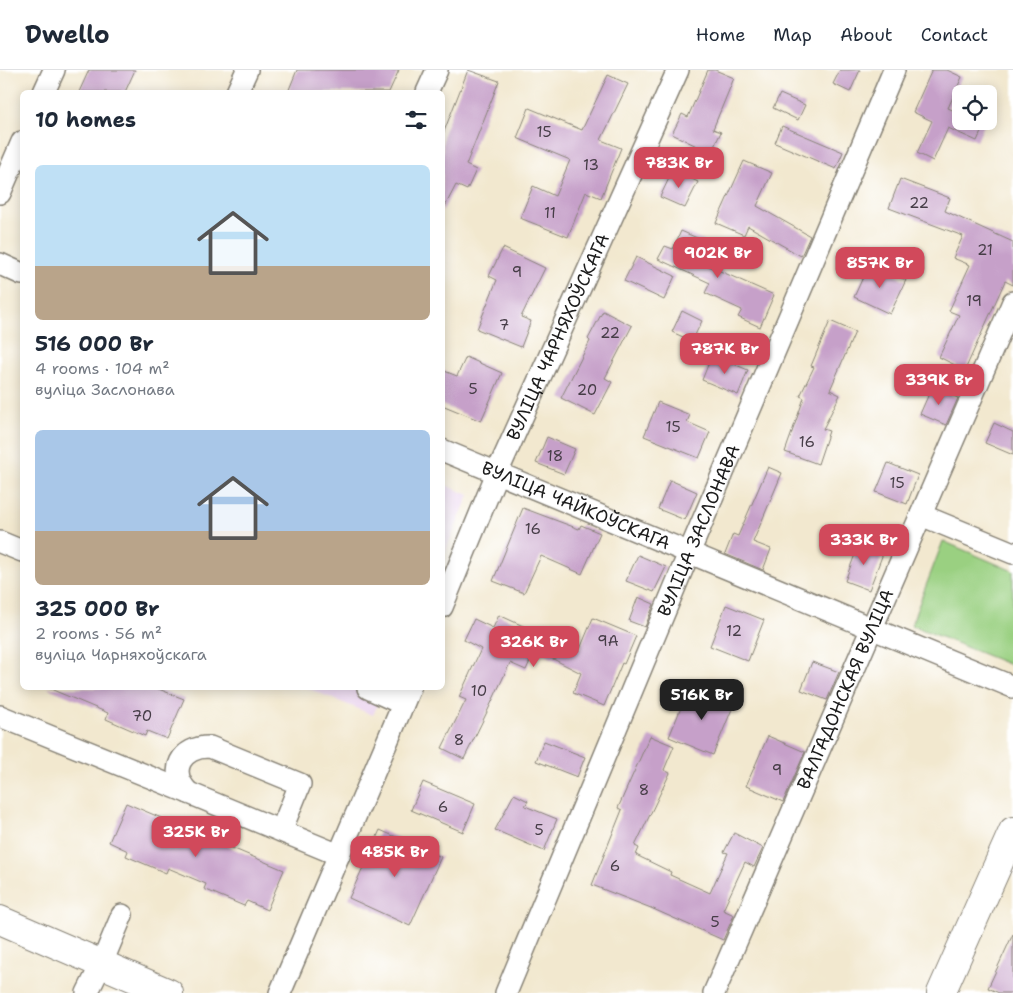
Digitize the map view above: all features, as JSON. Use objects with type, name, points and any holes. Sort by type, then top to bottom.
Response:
[{"type":"main road","points":[[941,993],[1013,831]]},
{"type":"main road","points":[[0,920],[169,993]]},
{"type":"street","points":[[45,90],[54,70]]},
{"type":"street","points":[[238,90],[247,70]]},
{"type":"street","points":[[428,90],[437,70]]},
{"type":"street","name":"ВУЛІЦА ЧАРНЯХОЎСКАГА","points":[[445,600],[497,473],[678,70]]},
{"type":"street","name":"ВУЛІЦА ЗАСЛОНАВА","points":[[506,993],[894,70]]},
{"type":"street","points":[[0,193],[20,147]]},
{"type":"street","points":[[0,264],[20,273]]},
{"type":"street","name":"ВАЛГАДОНСКАЯ ВУЛІЦА","points":[[714,993],[1013,302]]},
{"type":"street","name":"ВУЛІЦА ЧАЙКОЎСКАГА","points":[[445,451],[1013,687]]},
{"type":"street","points":[[921,515],[1013,553]]},
{"type":"street","points":[[0,542],[20,550]]},
{"type":"street","points":[[280,993],[407,696],[378,690]]},
{"type":"street","points":[[0,716],[339,855]]},
{"type":"street","points":[[189,793],[179,780],[179,766],[185,755],[199,747],[210,747],[300,784],[281,831]]},
{"type":"street","points":[[87,993],[122,916]]},
{"type":"shaded area","points":[[445,485],[469,495],[445,551]]},
{"type":"shaded area","points":[[312,690],[384,690],[373,715]]},
{"type":"green space","points":[[943,541],[1013,571],[1013,666],[911,625]]},
{"type":"building","points":[[89,70],[135,70],[126,90],[80,90]]},
{"type":"building","points":[[297,70],[399,70],[390,90],[289,90]]},
{"type":"building","points":[[468,70],[499,81],[466,165],[476,170],[467,190],[456,185],[445,206],[445,129]]},
{"type":"building","points":[[708,70],[715,70],[734,78],[713,129],[721,132],[711,153],[672,134],[682,114],[688,117]]},
{"type":"building","points":[[840,70],[860,70],[850,92],[833,84]]},
{"type":"building","points":[[932,70],[947,70],[962,77],[958,85],[952,85],[952,99],[948,108],[952,110],[952,130],[948,128],[933,161],[917,153],[932,121],[913,112]]},
{"type":"building","points":[[608,75],[628,84],[601,140],[621,148],[601,198],[586,192],[568,237],[520,218],[533,186],[555,196],[570,160],[517,138],[529,108],[582,130]]},
{"type":"building","points":[[780,94],[805,105],[798,120],[773,108]]},
{"type":"building","points":[[782,126],[843,152],[836,169],[775,143]]},
{"type":"building","points":[[952,130],[982,130],[977,141]]},
{"type":"building","points":[[744,161],[772,173],[757,206],[810,236],[801,256],[748,226],[744,235],[716,223]]},
{"type":"building","points":[[673,170],[698,182],[685,208],[660,197]]},
{"type":"building","points":[[900,179],[950,198],[945,211],[1013,242],[1013,285],[1005,281],[965,370],[939,357],[959,315],[949,311],[970,265],[953,258],[963,236],[889,208]]},
{"type":"building","points":[[681,231],[711,244],[702,263],[774,295],[760,327],[738,317],[742,310],[705,293],[710,283],[658,259],[665,246],[673,249]]},
{"type":"building","points":[[503,248],[545,268],[521,317],[531,321],[521,347],[477,329],[497,280],[489,276]]},
{"type":"building","points":[[636,257],[675,276],[664,300],[624,281]]},
{"type":"building","points":[[869,264],[906,280],[890,314],[854,297]]},
{"type":"building","points":[[603,311],[632,326],[605,378],[612,382],[595,415],[561,398]]},
{"type":"building","points":[[682,311],[702,321],[692,341],[672,332]]},
{"type":"building","points":[[830,321],[855,332],[830,390],[840,395],[823,429],[829,431],[818,464],[785,452],[804,398],[800,396],[814,367],[811,366]]},
{"type":"building","points":[[712,355],[748,370],[738,395],[702,380]]},
{"type":"building","points":[[466,357],[502,373],[481,421],[445,406],[445,371],[457,376]]},
{"type":"building","points":[[932,387],[958,398],[946,425],[920,414]]},
{"type":"building","points":[[658,402],[690,415],[687,422],[710,432],[699,458],[644,436]]},
{"type":"building","points":[[994,423],[1013,432],[1013,455],[985,443]]},
{"type":"building","points":[[547,437],[575,449],[564,474],[536,463]]},
{"type":"building","points":[[888,463],[918,475],[907,504],[876,492]]},
{"type":"building","points":[[768,467],[782,473],[753,542],[771,549],[763,570],[725,554],[733,534],[738,536]]},
{"type":"building","points":[[670,480],[697,492],[685,520],[658,509]]},
{"type":"building","points":[[523,508],[579,529],[581,525],[600,533],[582,574],[541,556],[524,593],[493,581]]},
{"type":"building","points":[[860,541],[884,551],[869,590],[845,581]]},
{"type":"building","points":[[638,555],[666,567],[654,592],[626,581]]},
{"type":"building","points":[[638,597],[654,604],[645,627],[629,621]]},
{"type":"building","points":[[726,605],[764,620],[748,661],[710,646]]},
{"type":"building","points":[[499,615],[556,641],[558,637],[580,649],[593,618],[636,636],[624,664],[622,663],[604,706],[573,693],[581,673],[535,650],[526,670],[510,663],[464,759],[442,748],[466,700],[459,697],[481,649],[464,640],[474,619],[493,628]]},
{"type":"building","points":[[812,662],[839,672],[827,700],[801,690]]},
{"type":"building","points":[[690,686],[734,704],[713,755],[669,737]]},
{"type":"building","points":[[53,690],[161,690],[184,699],[167,739],[147,731],[145,736],[106,719],[108,713]]},
{"type":"building","points":[[650,736],[674,746],[664,770],[670,773],[635,846],[639,848],[636,855],[671,872],[670,875],[710,893],[728,853],[724,852],[734,833],[763,848],[754,867],[745,862],[723,910],[734,915],[723,940],[651,908],[592,885],[622,810],[618,808]]},
{"type":"building","points":[[768,736],[805,752],[783,802],[746,786]]},
{"type":"building","points":[[544,741],[585,757],[577,777],[536,761]]},
{"type":"building","points":[[423,782],[475,804],[463,832],[411,810]]},
{"type":"building","points":[[514,794],[528,801],[525,806],[557,819],[544,851],[495,830]]},
{"type":"building","points":[[126,803],[284,870],[267,910],[247,901],[244,906],[204,889],[206,884],[168,868],[166,873],[126,856],[128,851],[109,842]]},
{"type":"building","points":[[380,830],[441,857],[410,926],[349,898]]},
{"type":"building","points":[[1013,934],[1013,993],[999,993],[988,988]]}]
